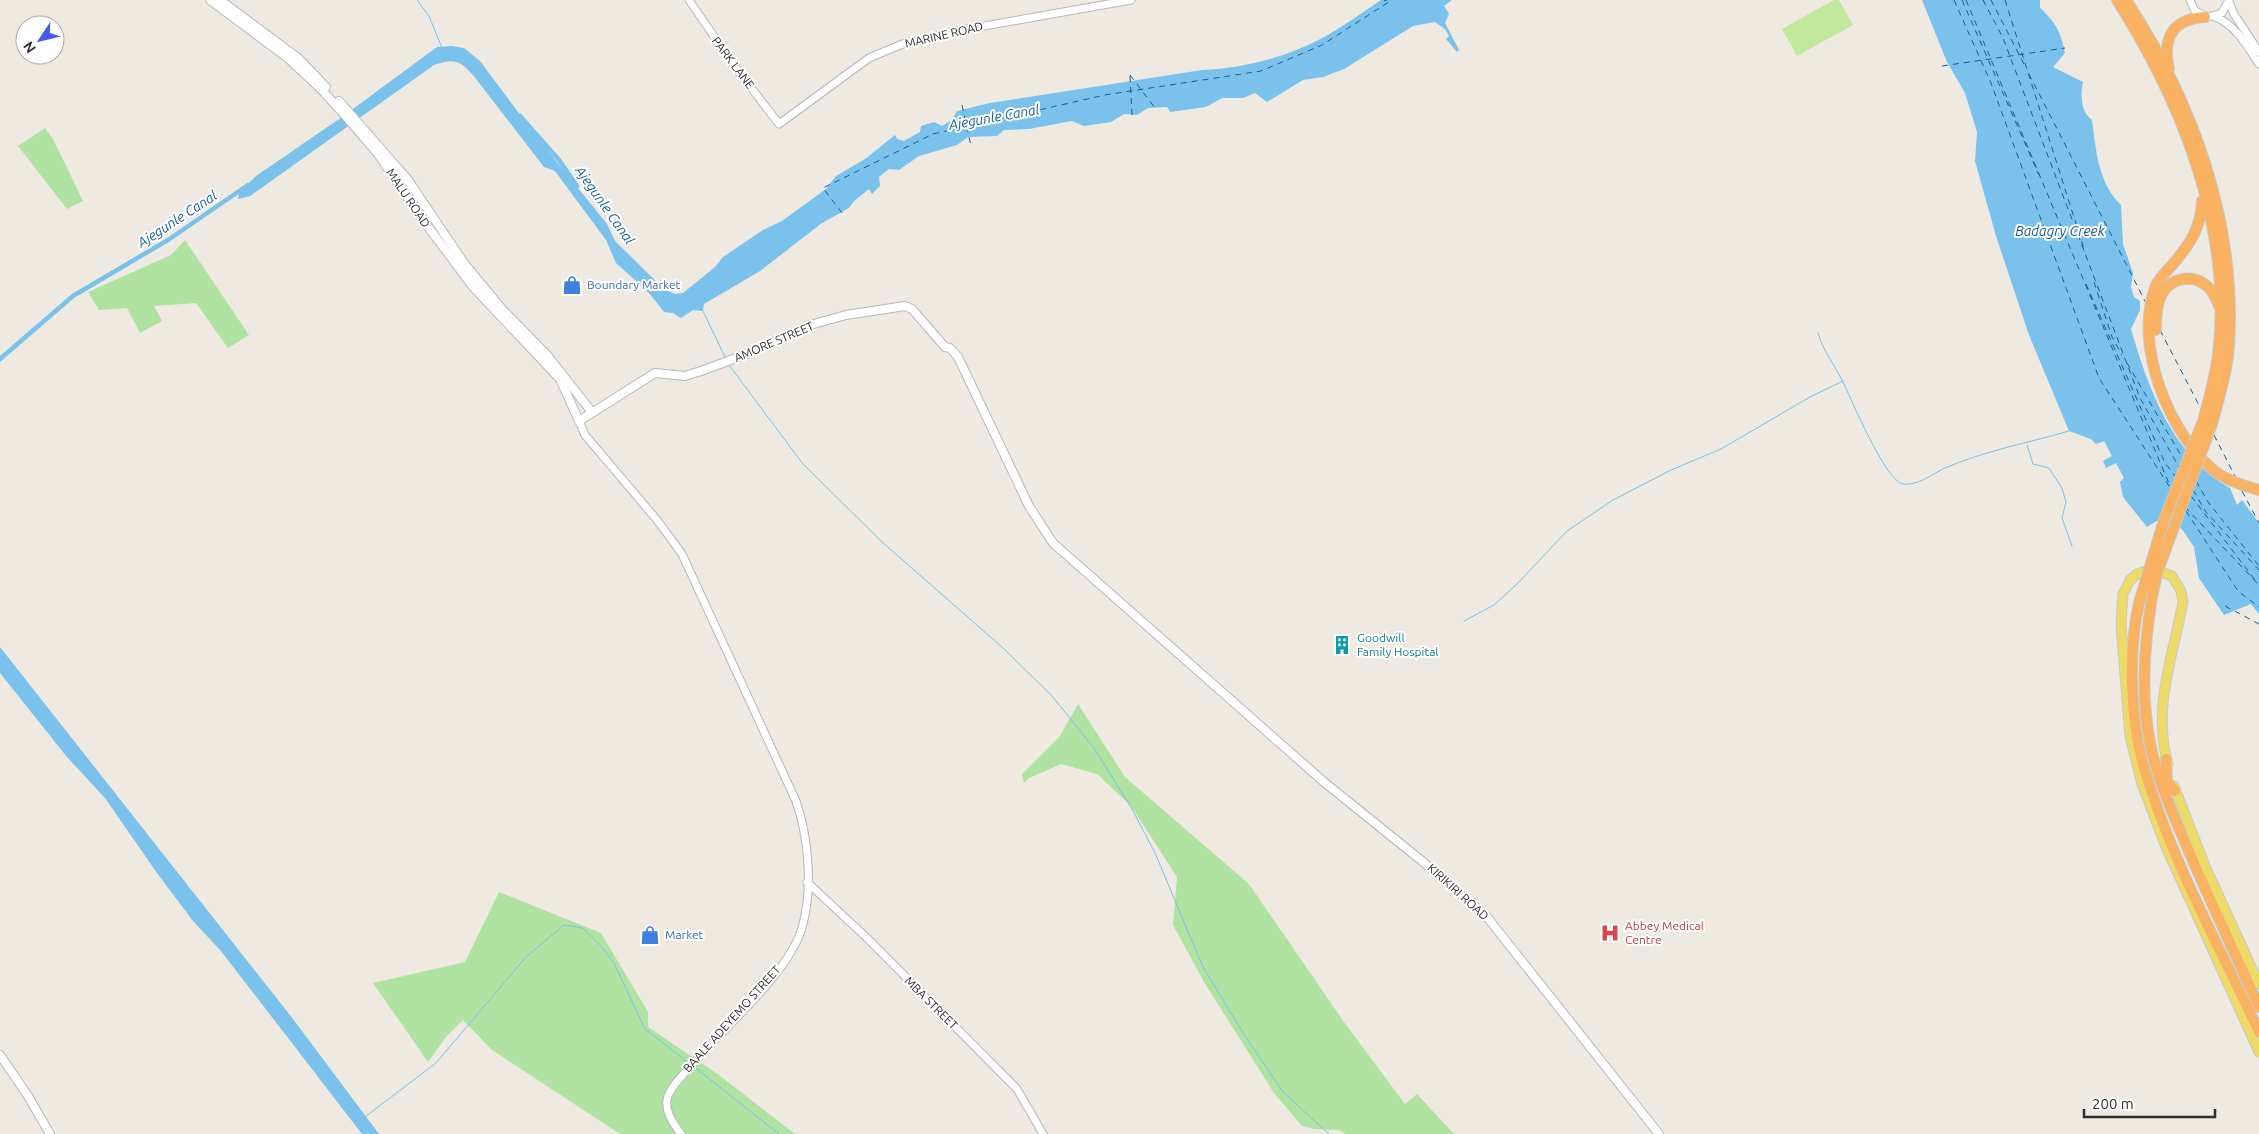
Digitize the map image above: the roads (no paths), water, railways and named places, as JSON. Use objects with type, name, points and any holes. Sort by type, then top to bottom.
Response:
[{"type":"highway","points":[[2117,0],[2173,103],[2203,187],[2217,256],[2220,309],[2217,362],[2208,422],[2164,520],[2139,603],[2132,650],[2137,736],[2146,784],[2157,815],[2259,1032]]},
{"type":"highway","points":[[2126,0],[2173,84],[2193,130],[2213,189],[2228,267],[2228,347],[2225,373],[2157,573],[2151,603],[2146,640],[2144,686],[2146,722],[2154,761],[2166,796],[2259,1007]]},
{"type":"highway","points":[[2173,84],[2167,59],[2167,41],[2171,32],[2187,20],[2210,17]]},
{"type":"highway","points":[[2203,187],[2202,210],[2196,234],[2155,287],[2150,316],[2150,347],[2163,398],[2175,423],[2188,443],[2212,468],[2227,478],[2259,490]]},
{"type":"highway","points":[[2220,309],[2213,292],[2199,280],[2182,279],[2166,287],[2158,305],[2157,353],[2170,400],[2190,436],[2216,464],[2241,478],[2259,484]]},
{"type":"highway","points":[[2166,759],[2166,796]]},
{"type":"highway","points":[[2154,761],[2159,772],[2175,791]]},
{"type":"highway","points":[[2146,784],[2154,802],[2157,815]]},
{"type":"main road","name":"MALU ROAD","points":[[210,0],[242,20]]},
{"type":"main road","name":"MALU ROAD","points":[[220,0],[289,59],[344,110],[408,180],[498,310],[560,379],[580,422]]},
{"type":"main road","name":"AMORE STREET","points":[[580,422],[591,411],[647,376],[660,372],[666,375],[685,376],[737,358],[819,323],[846,315],[905,306],[912,309]]},
{"type":"main road","name":"KIRIKIRI ROAD","points":[[912,309],[945,347],[950,348],[958,357],[1029,506],[1053,543],[1240,710],[1487,917],[1659,1134]]},
{"type":"main road","name":"MALU ROAD","points":[[498,310],[547,355],[591,411]]},
{"type":"main road","points":[[575,413],[582,410],[586,404]]},
{"type":"main road","points":[[2146,784],[2130,736],[2126,707],[2121,604],[2130,580],[2137,574],[2152,569],[2172,576],[2181,591],[2183,602],[2163,693],[2162,741],[2166,759],[2175,791],[2205,866],[2259,984]]},
{"type":"main road","points":[[2157,815],[2178,877],[2259,1052]]},
{"type":"main road","points":[[0,1055],[28,1096],[49,1134]]},
{"type":"main road","points":[[0,1060],[49,1134]]},
{"type":"street","name":"PARK LANE","points":[[688,0],[779,124]]},
{"type":"street","name":"MARINE ROAD","points":[[779,124],[869,58],[904,43],[950,32],[1131,0]]},
{"type":"street","points":[[2190,0],[2195,11],[2225,21],[2234,29],[2259,64]]},
{"type":"street","points":[[2210,17],[2224,11],[2229,1]]},
{"type":"street","points":[[2229,1],[2236,19],[2259,52]]},
{"type":"street","name":"BAALE ADEYEMO STREET","points":[[580,422],[585,435],[657,520],[682,554],[796,801],[802,819],[807,882],[802,929],[787,957],[764,987],[699,1056],[681,1077],[667,1098],[667,1110],[674,1125],[681,1134]]},
{"type":"street","name":"MBA STREET","points":[[807,882],[867,938],[1017,1089],[1043,1134]]},
{"type":"water","points":[[1381,0],[1452,0],[1444,6],[1449,14],[1445,23],[1459,50],[1457,52],[1446,39],[1449,36],[1445,29],[1435,22],[1413,26],[1344,69],[1323,77],[1303,80],[1267,102],[1255,93],[1243,98],[1222,98],[1206,107],[1170,112],[1167,107],[1148,108],[1137,115],[1124,114],[1111,122],[1084,126],[1072,121],[1029,129],[1004,130],[997,136],[968,137],[957,145],[919,156],[899,170],[889,169],[879,177],[880,186],[872,194],[869,189],[854,201],[849,208],[822,223],[760,271],[704,304],[703,311],[693,310],[681,318],[673,313],[664,312],[649,293],[616,263],[606,240],[555,171],[544,167],[473,75],[460,63],[451,61],[434,65],[250,196],[238,199],[239,193],[256,176],[342,117],[437,47],[451,46],[464,48],[480,61],[536,136],[607,224],[615,241],[664,289],[675,294],[683,293],[715,267],[723,257],[763,230],[782,221],[826,189],[836,176],[865,159],[895,135],[897,139],[904,141],[920,132],[921,126],[934,122],[942,126],[952,120],[957,111],[990,103],[1202,70],[1234,67],[1266,60],[1297,50],[1326,36]]},
{"type":"water","name":"Badagry Creek","points":[[1922,0],[2040,0],[2040,8],[2057,28],[2065,53],[2053,67],[2083,82],[2082,103],[2088,117],[2092,120],[2099,166],[2107,187],[2121,205],[2123,244],[2133,273],[2131,287],[2134,297],[2140,301],[2140,310],[2131,329],[2155,397],[2178,440],[2210,475],[2230,488],[2237,505],[2242,500],[2259,523],[2259,614],[2251,604],[2224,615],[2199,578],[2194,547],[2182,529],[2160,519],[2147,527],[2123,497],[2120,482],[2124,478],[2116,463],[2106,468],[2103,461],[2112,456],[2104,441],[2096,444],[2091,439],[2069,431],[2029,335],[1996,236],[1975,161],[1977,132],[1965,93],[1947,62]]},
{"type":"water","points":[[0,647],[293,1019],[379,1134],[362,1134],[221,951],[193,921],[105,798],[67,757],[0,673]]},
{"type":"waterway","points":[[417,0],[429,16],[442,48]]},
{"type":"waterway","name":"Ajegunle Canal","points":[[520,116],[559,160],[577,186]]},
{"type":"waterway","name":"Ajegunle Canal","points":[[0,359],[73,296],[168,240],[248,185]]},
{"type":"waterway","points":[[703,311],[726,359]]},
{"type":"waterway","points":[[1818,333],[1878,455],[1887,469],[1903,484],[1914,483],[1945,468],[1975,457],[2069,431]]},
{"type":"waterway","points":[[729,365],[803,464],[881,541],[1003,648],[1052,696],[1094,748],[1132,809],[1155,853],[1203,967],[1243,1033],[1283,1092],[1329,1134]]},
{"type":"waterway","points":[[1464,621],[1494,605],[1517,584],[1567,531],[1613,500],[1671,470],[1721,449],[1810,397],[1843,381]]},
{"type":"waterway","points":[[2027,445],[2033,464],[2049,468],[2062,488],[2066,502],[2062,518],[2072,546]]},
{"type":"waterway","points":[[365,1117],[436,1063],[526,957],[564,925],[583,928],[601,946],[614,963],[645,1029],[690,1064]]},
{"type":"waterway","points":[[693,1066],[779,1134]]},
{"type":"place","name":"Boundary Market","points":[[572,285]]},
{"type":"place","name":"Goodwill Family Hospital","points":[[1342,645]]},
{"type":"place","name":"Abbey Medical Centre","points":[[1610,933]]},
{"type":"place","name":"Market","points":[[650,935]]}]
